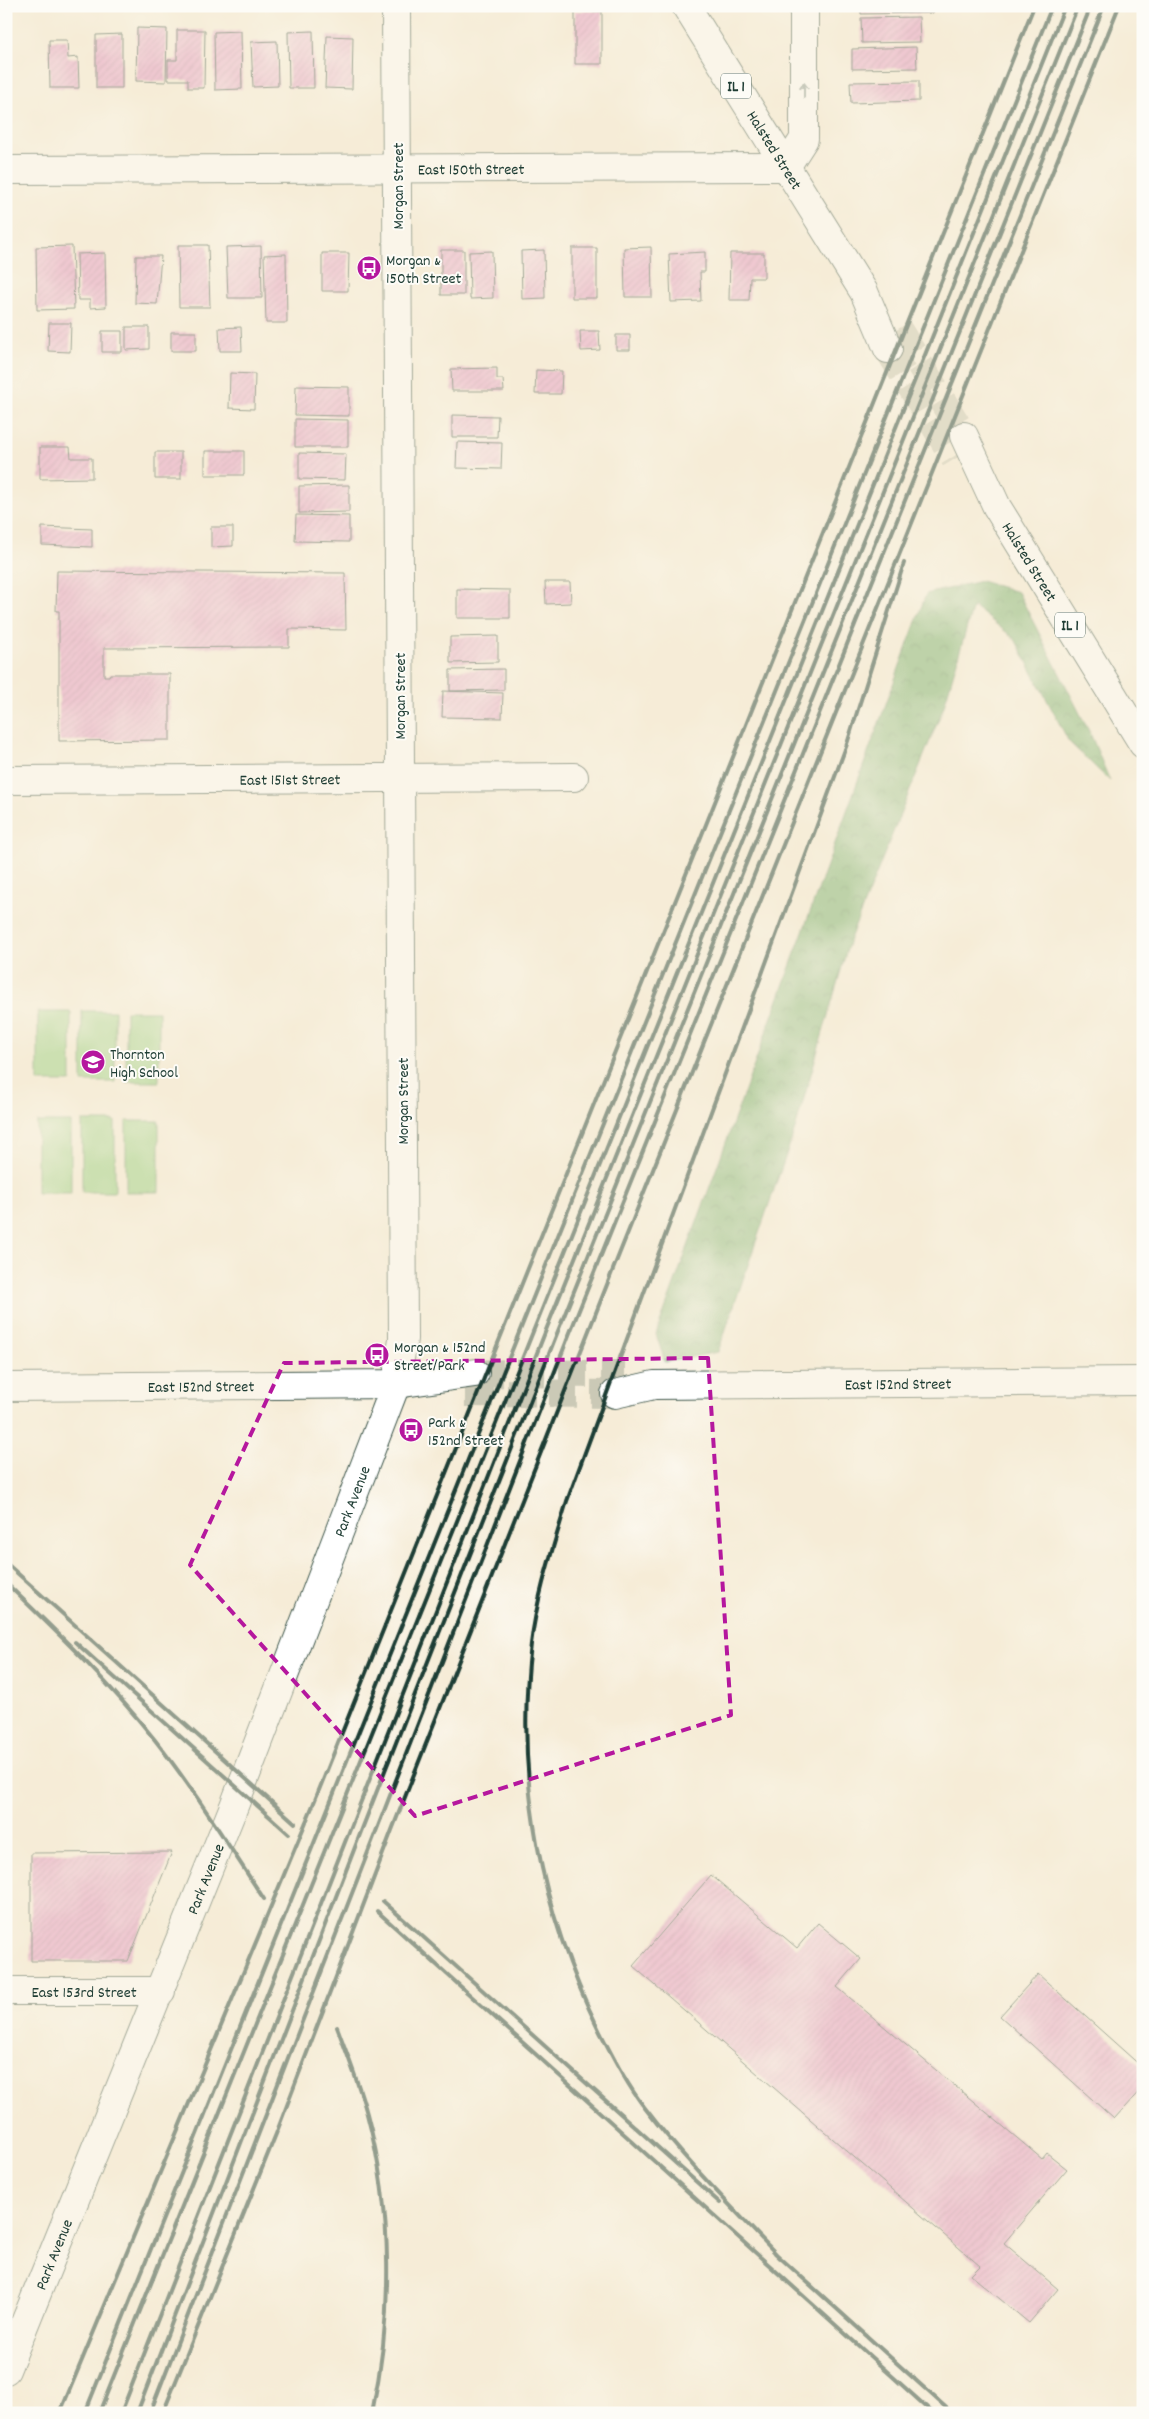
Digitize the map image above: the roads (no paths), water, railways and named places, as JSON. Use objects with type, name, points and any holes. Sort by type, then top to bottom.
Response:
[{"type":"street","name":"Morgan Street","points":[[396,6],[403,1339],[396,1384]]},
{"type":"street","name":"Halsted Street","points":[[686,6],[893,339]]},
{"type":"street","points":[[786,167],[804,139],[804,6]]},
{"type":"street","name":"East 150th Street","points":[[6,170],[786,167]]},
{"type":"street","name":"Halsted Street","points":[[960,448],[1143,744]]},
{"type":"street","name":"East 151st Street","points":[[6,780],[574,777]]},
{"type":"street","name":"East 152nd Street","points":[[620,1384],[1143,1381]]},
{"type":"street","name":"East 152nd Street","points":[[6,1387],[470,1383]]},
{"type":"street","name":"Park Avenue","points":[[6,2370],[161,1991],[245,1779],[396,1384]]},
{"type":"street","name":"East 153rd Street","points":[[6,1991],[161,1991]]},
{"type":"tunnel","points":[[898,329],[964,436]]},
{"type":"tunnel","points":[[888,349],[955,459]]},
{"type":"tunnel","points":[[475,1373],[625,1374]]},
{"type":"tunnel","points":[[465,1393],[615,1394]]},
{"type":"railway","points":[[60,2413],[313,1805],[1034,6]]},
{"type":"railway","points":[[85,2413],[1052,6]]},
{"type":"railway","points":[[99,2413],[1065,6]]},
{"type":"railway","points":[[121,2413],[544,1335],[1078,6]]},
{"type":"railway","points":[[137,2413],[362,1829],[558,1331],[1091,6]]},
{"type":"railway","points":[[150,2413],[569,1335],[1104,6]]},
{"type":"railway","points":[[163,2413],[276,2134],[392,1830],[612,1272],[1119,6]]},
{"type":"railway","points":[[780,2258],[694,2166],[638,2099],[600,2032],[579,1986],[562,1939],[537,1843],[530,1794],[527,1694],[531,1644],[537,1608],[567,1501],[847,744],[904,563]]},
{"type":"railway","points":[[6,1563],[295,1823]]},
{"type":"railway","points":[[6,1583],[83,1659],[138,1719],[184,1779],[264,1899]]},
{"type":"railway","points":[[75,1642],[289,1834]]},
{"type":"railway","points":[[383,1901],[720,2203]]},
{"type":"railway","points":[[377,1911],[933,2413]]},
{"type":"railway","points":[[337,2027],[367,2114],[376,2151],[386,2225],[387,2301],[384,2339],[372,2413]]},
{"type":"railway","points":[[775,2253],[952,2413]]},
{"type":"place","name":"Morgan & 150th Street","points":[[369,268]]},
{"type":"place","name":"Thornton High School","points":[[93,1062]]},
{"type":"place","name":"Morgan & 152nd Street/Park","points":[[377,1355]]},
{"type":"place","name":"Park & 152nd Street","points":[[411,1430]]}]
